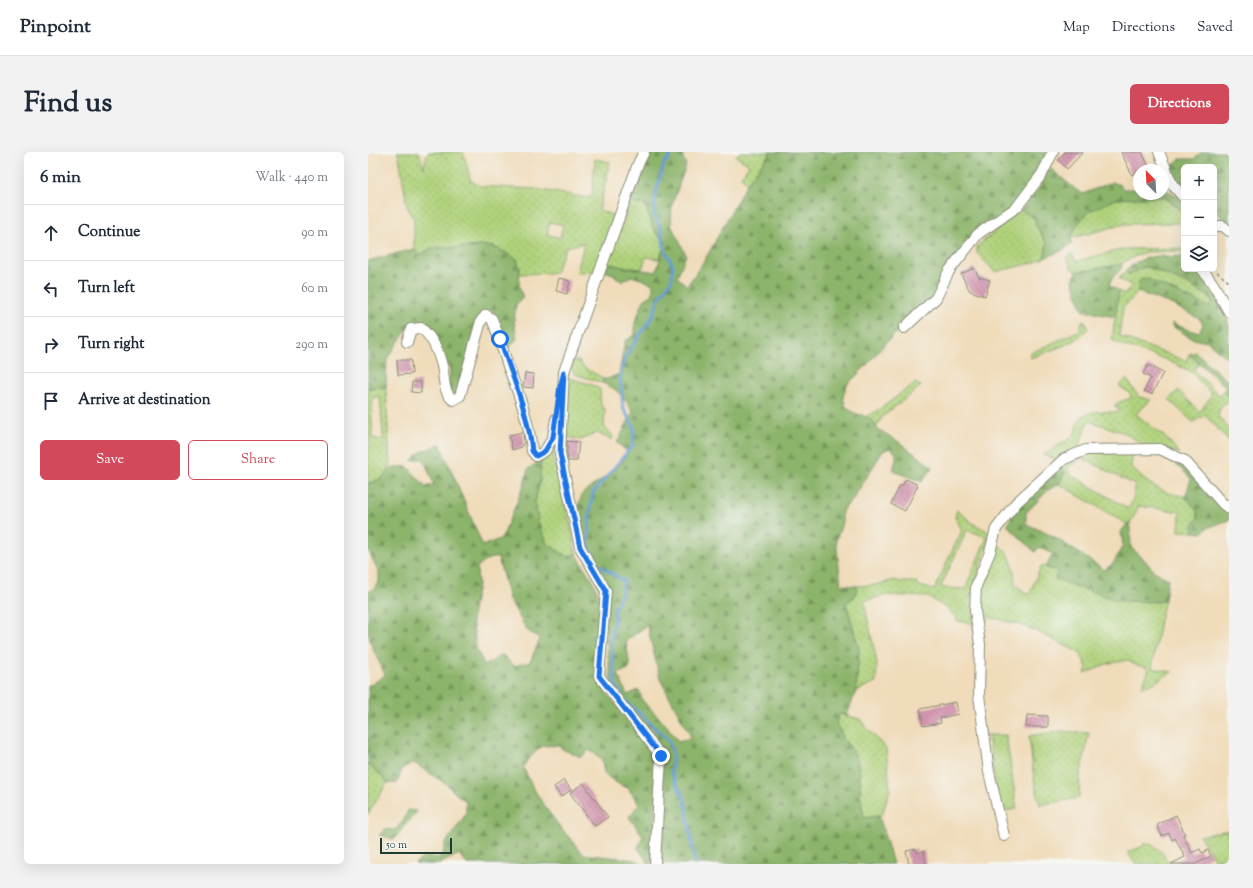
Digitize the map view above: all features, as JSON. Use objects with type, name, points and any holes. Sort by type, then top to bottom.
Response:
[{"type":"street","points":[[407,342],[411,329],[421,328],[429,335],[438,352],[448,395],[453,400],[460,396],[481,321],[486,315],[492,319],[520,396],[530,434],[532,451],[536,456],[545,451],[553,437],[560,387],[564,372],[638,164],[644,152]]},
{"type":"street","points":[[904,328],[936,298],[949,271],[978,234],[1017,207],[1042,174],[1053,152]]},
{"type":"street","points":[[1159,152],[1172,184],[1181,194]]},
{"type":"street","points":[[1217,226],[1222,226],[1229,231]]},
{"type":"street","points":[[1204,272],[1229,312]]},
{"type":"street","points":[[564,372],[560,454],[580,547],[606,591],[599,676],[661,756],[655,864]]},
{"type":"street","points":[[1004,836],[989,772],[981,711],[979,695],[980,644],[975,611],[976,586],[990,552],[996,529],[1016,503],[1064,458],[1086,450],[1160,449],[1185,461],[1222,504],[1229,508]]},
{"type":"path","points":[[1217,272],[1229,282]]},
{"type":"green space","points":[[397,152],[419,152],[424,168],[426,157],[429,152],[463,152],[471,181],[480,186],[536,189],[589,198],[592,194],[595,159],[610,162],[599,210],[617,217],[596,272],[577,273],[584,243],[566,247],[555,273],[519,274],[520,268],[483,245],[420,255],[414,249],[414,220],[407,206],[399,156]],"holes":[[[550,222],[563,225],[560,238],[547,234]]]},
{"type":"green space","points":[[652,152],[681,152],[686,165],[672,205],[671,225],[686,255],[677,277],[687,286],[706,258],[747,183],[771,152],[1047,152],[1038,179],[1027,195],[974,240],[947,282],[883,346],[847,385],[843,396],[845,406],[854,413],[862,415],[873,421],[876,428],[899,442],[932,467],[922,482],[896,472],[893,469],[896,460],[896,453],[890,448],[883,451],[851,502],[842,511],[842,523],[836,540],[841,585],[858,586],[854,597],[846,603],[859,649],[856,691],[847,715],[839,714],[836,723],[844,739],[856,756],[860,774],[860,794],[864,818],[879,816],[893,864],[658,864],[663,754],[654,733],[624,705],[615,693],[611,682],[605,626],[607,607],[582,543],[578,506],[583,493],[608,475],[622,462],[627,451],[617,443],[633,412],[616,391],[608,385],[602,383],[603,379],[608,379],[619,374],[625,341],[635,335],[635,322],[644,300],[653,294],[653,284],[631,276],[622,282],[613,274],[604,271],[608,263],[622,267],[656,272],[666,241],[655,232],[645,205],[631,203]],"holes":[[[647,625],[660,679],[691,737],[679,742],[666,725],[642,700],[639,690],[627,695],[618,674],[630,668],[626,641]]]},
{"type":"green space","points":[[740,152],[771,152],[747,183],[741,177],[749,165],[736,156]]},
{"type":"green space","points":[[1202,152],[1229,152],[1229,224],[1217,212],[1217,164],[1181,164],[1181,182],[1177,185],[1170,168],[1180,159],[1194,159]]},
{"type":"green space","points":[[1050,168],[1083,194],[1112,182],[1120,185],[1124,189],[1133,189],[1133,198],[1115,199],[1088,212],[1076,226],[1071,238],[1072,244],[1061,251],[1044,258],[1047,244],[1036,225],[1035,219],[1021,210],[1039,188]]},
{"type":"green space","points":[[1169,192],[1178,197],[1181,202],[1181,210],[1168,200]]},
{"type":"green space","points":[[1115,199],[1168,200],[1181,210],[1181,223],[1125,224],[1071,238],[1076,226],[1088,212]]},
{"type":"green space","points":[[631,203],[645,205],[655,232],[666,241],[659,259],[646,257],[642,269],[622,267],[606,263]]},
{"type":"green space","points":[[1021,210],[1035,219],[1036,225],[1047,244],[1044,258],[1033,263],[995,272],[977,253],[977,246]]},
{"type":"green space","points":[[483,245],[497,248],[517,259],[520,268],[519,285],[523,298],[516,304],[514,321],[517,339],[507,350],[486,312],[478,317],[457,394],[452,395],[448,389],[450,372],[444,352],[433,334],[423,328],[408,328],[387,359],[386,387],[368,388],[368,261],[414,249],[420,255],[431,248],[477,247]]},
{"type":"green space","points":[[1181,248],[1181,251],[1145,252],[1117,266],[1077,272],[1071,268],[1066,257],[1072,254],[1076,261],[1123,249]]},
{"type":"green space","points":[[1181,256],[1181,272],[1198,272],[1205,280],[1220,304],[1229,326],[1229,360],[1206,340],[1202,341],[1193,339],[1172,326],[1172,323],[1191,331],[1199,332],[1203,325],[1200,319],[1173,305],[1138,292],[1141,279],[1145,278],[1209,307],[1212,303],[1211,298],[1188,284],[1148,267],[1141,268],[1129,275],[1126,271],[1141,260],[1150,257]]},
{"type":"green space","points":[[1122,264],[1121,269],[1112,278],[1109,285],[1119,291],[1115,317],[1084,311],[1073,280],[1077,272]]},
{"type":"green space","points":[[1148,267],[1188,284],[1211,298],[1212,303],[1209,308],[1160,285],[1139,283],[1138,292],[1123,308],[1119,336],[1186,361],[1189,354],[1199,363],[1194,370],[1219,395],[1223,391],[1229,398],[1229,401],[1221,407],[1218,417],[1229,428],[1229,441],[1205,415],[1193,422],[1169,400],[1178,390],[1200,412],[1212,394],[1190,371],[1164,359],[1124,346],[1112,340],[1119,291],[1125,295],[1131,285],[1119,279],[1126,271],[1129,275],[1141,268]]},
{"type":"green space","points":[[1082,321],[1085,322],[1088,329],[1082,335],[1069,343],[1031,358],[1029,354],[1080,330]]},
{"type":"green space","points":[[1196,352],[1226,380],[1229,380],[1229,398],[1223,391],[1226,387],[1189,354]]},
{"type":"green space","points":[[574,361],[579,361],[581,365],[600,376],[603,379],[602,383],[575,374],[571,367]]},
{"type":"green space","points":[[568,378],[590,384],[600,389],[601,406],[605,409],[604,426],[613,436],[612,440],[597,433],[581,440],[561,436]]},
{"type":"green space","points":[[1126,379],[1139,397],[1151,400],[1136,414],[1166,438],[1180,453],[1145,446],[1125,433],[1089,421],[1078,449],[1058,460],[1043,455],[1074,436],[1077,425],[1083,415],[1085,416],[1092,412],[1116,412],[1120,409],[1114,406],[1119,402],[1131,398],[1130,393],[1119,386]]},
{"type":"green space","points":[[915,383],[921,386],[882,417],[876,428],[873,421],[865,417],[885,406]]},
{"type":"green space","points":[[386,387],[390,469],[382,478],[368,484],[368,448],[370,445],[368,432],[368,388]],"holes":[[[373,397],[380,397],[383,435],[383,440],[372,438]]]},
{"type":"green space","points":[[553,441],[554,467],[559,471],[565,506],[570,522],[576,553],[568,557],[547,544],[538,521],[536,509],[535,501],[540,481],[541,460]]},
{"type":"green space","points":[[440,444],[483,546],[502,538],[524,485],[528,469],[541,460],[540,481],[535,501],[538,521],[547,544],[568,557],[576,553],[593,581],[601,603],[599,648],[606,693],[650,740],[659,763],[651,864],[649,864],[638,848],[643,836],[629,817],[639,804],[628,788],[620,785],[604,774],[602,759],[589,750],[581,757],[564,750],[558,745],[542,746],[528,759],[523,767],[542,802],[583,854],[636,860],[642,864],[467,864],[459,854],[439,864],[415,864],[425,856],[438,858],[443,854],[445,844],[466,814],[466,801],[446,784],[414,763],[403,767],[397,783],[387,783],[368,763],[368,685],[371,685],[385,675],[373,649],[368,633],[368,592],[374,589],[379,581],[379,572],[368,550],[368,484],[382,478],[390,469],[407,466],[426,487],[434,484],[423,458],[411,461],[419,453]],"holes":[[[498,557],[509,599],[527,630],[540,639],[530,662],[514,666],[502,654],[485,665],[477,651],[472,620],[478,585],[477,567],[488,559]]]},
{"type":"green space","points":[[1134,452],[1131,465],[1139,475],[1166,492],[1188,498],[1192,503],[1197,512],[1198,518],[1193,525],[1194,532],[1179,531],[1180,512],[1139,506],[1130,524],[1127,524],[1059,484],[1064,472],[1061,467],[1063,463],[1086,453]],"holes":[[[1082,458],[1135,485],[1135,492],[1130,507],[1127,508],[1068,473],[1068,468]]]},
{"type":"green space","points":[[1160,452],[1177,459],[1213,500],[1223,510],[1229,513],[1229,520],[1207,528],[1202,533],[1194,532],[1193,525],[1198,518],[1197,510],[1185,497],[1191,479],[1178,466],[1161,457]]},
{"type":"green space","points":[[1061,467],[1065,472],[1059,484],[1048,490],[1026,513],[1026,524],[1053,536],[1104,570],[1113,564],[1123,545],[1121,532],[1127,524],[1130,524],[1131,548],[1142,557],[1154,571],[1168,579],[1165,600],[1159,602],[1118,601],[1055,579],[1058,571],[1046,567],[1053,554],[1039,547],[1035,552],[1007,525],[1020,503]]},
{"type":"green space","points":[[957,510],[989,534],[989,540],[970,599],[974,624],[957,621],[957,618],[945,607],[928,597],[887,595],[864,601],[877,663],[876,682],[856,691],[859,649],[846,602],[854,597],[858,586],[875,585],[895,580],[901,582],[917,582],[917,585],[934,590],[962,530],[955,517]],"holes":[[[967,530],[987,537],[965,589],[944,588],[941,586]]]},
{"type":"green space","points":[[997,544],[1006,552],[1012,562],[1015,585],[1029,595],[1041,566],[1058,571],[1055,579],[1159,602],[1165,600],[1152,668],[1172,672],[1152,684],[1142,687],[1148,672],[1148,668],[1133,664],[1128,660],[1106,664],[1085,674],[1087,667],[1080,653],[1036,631],[1017,624],[989,617],[978,611],[980,590]]},
{"type":"green space","points":[[839,714],[860,719],[886,749],[890,789],[882,815],[864,818],[860,794],[860,774],[856,756],[844,739],[836,723]]},
{"type":"green space","points":[[1060,731],[1089,733],[1080,777],[1079,798],[1040,805],[1034,779],[1029,736]]},
{"type":"green space","points":[[988,735],[1006,735],[1017,809],[1001,811]]},
{"type":"green space","points":[[368,763],[387,783],[368,814]]},
{"type":"green space","points":[[408,810],[417,811],[394,839],[379,835],[385,829],[395,830],[404,820]]},
{"type":"green space","points":[[1229,831],[1229,864],[1225,864],[1222,858],[1215,860],[1200,836]]},
{"type":"green space","points":[[1144,842],[1160,850],[1170,864],[1135,864],[1128,852],[1144,846]]},
{"type":"building","points":[[1065,152],[1083,152],[1067,169],[1058,160]]},
{"type":"building","points":[[1121,152],[1142,152],[1148,164],[1133,164],[1132,175]]},
{"type":"building","points":[[974,268],[979,277],[990,280],[985,296],[970,291],[961,274]]},
{"type":"building","points":[[559,278],[570,281],[567,294],[556,291]]},
{"type":"building","points":[[397,360],[411,360],[412,374],[398,375]]},
{"type":"building","points":[[1148,365],[1163,373],[1152,394],[1144,391],[1151,378],[1143,374]]},
{"type":"building","points":[[525,373],[534,374],[533,388],[523,387]]},
{"type":"building","points":[[412,382],[421,382],[421,393],[411,392]]},
{"type":"building","points":[[523,432],[524,444],[522,447],[512,450],[509,435]]},
{"type":"building","points":[[567,441],[579,442],[577,461],[568,461]]},
{"type":"building","points":[[906,479],[918,485],[905,511],[891,504],[900,485],[902,486]]},
{"type":"building","points":[[956,702],[958,714],[940,718],[941,723],[923,726],[920,709]]},
{"type":"building","points":[[1027,715],[1048,716],[1048,727],[1026,727]]},
{"type":"building","points":[[564,780],[571,790],[561,797],[554,787]]},
{"type":"building","points":[[583,783],[608,817],[595,826],[570,793]]},
{"type":"building","points":[[1176,815],[1185,834],[1183,835],[1192,853],[1200,849],[1202,853],[1208,850],[1211,856],[1196,864],[1171,864],[1185,857],[1175,838],[1172,840],[1169,833],[1162,836],[1157,825]]},
{"type":"building","points":[[916,849],[917,853],[924,851],[926,864],[909,864],[906,851]]},
{"type":"waterway","points":[[673,152],[664,164],[655,196],[654,215],[661,229],[665,250],[673,266],[672,279],[658,300],[653,315],[624,359],[620,376],[623,408],[634,427],[633,445],[593,493],[590,509],[588,542],[591,555],[597,564],[624,581],[621,596],[614,608],[614,622],[611,637],[615,684],[624,699],[669,741],[673,755],[671,773],[685,800],[696,864]]},
{"type":"route","points":[[500,339],[527,418],[532,451],[536,456],[545,451],[553,437],[560,387],[564,372],[560,454],[580,547],[606,591],[599,676],[661,756]]}]
